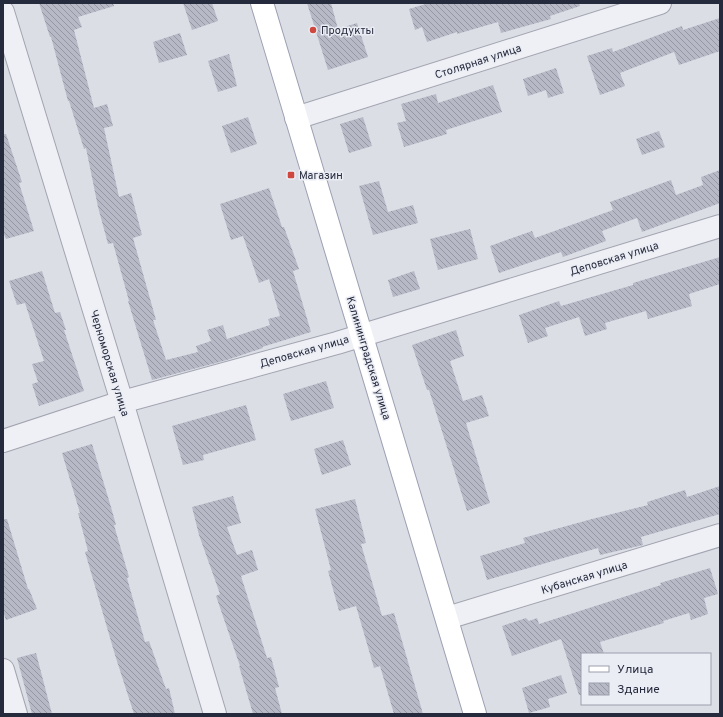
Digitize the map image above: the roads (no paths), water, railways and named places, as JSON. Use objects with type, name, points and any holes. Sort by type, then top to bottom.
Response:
[{"type":"main road","name":"Калининградская улица","points":[[262,3],[475,714]]},
{"type":"street","name":"Столярная улица","points":[[296,118],[660,3]]},
{"type":"street","name":"Черноморская улица","points":[[3,12],[215,714]]},
{"type":"street","name":"Деповская улица","points":[[3,441],[122,402],[362,335],[720,226]]},
{"type":"street","name":"Кубанская улица","points":[[447,618],[720,535]]},
{"type":"street","points":[[3,670],[16,714]]},
{"type":"place","name":"Продукты","points":[[313,30]]},
{"type":"place","name":"Магазин","points":[[291,175]]}]
